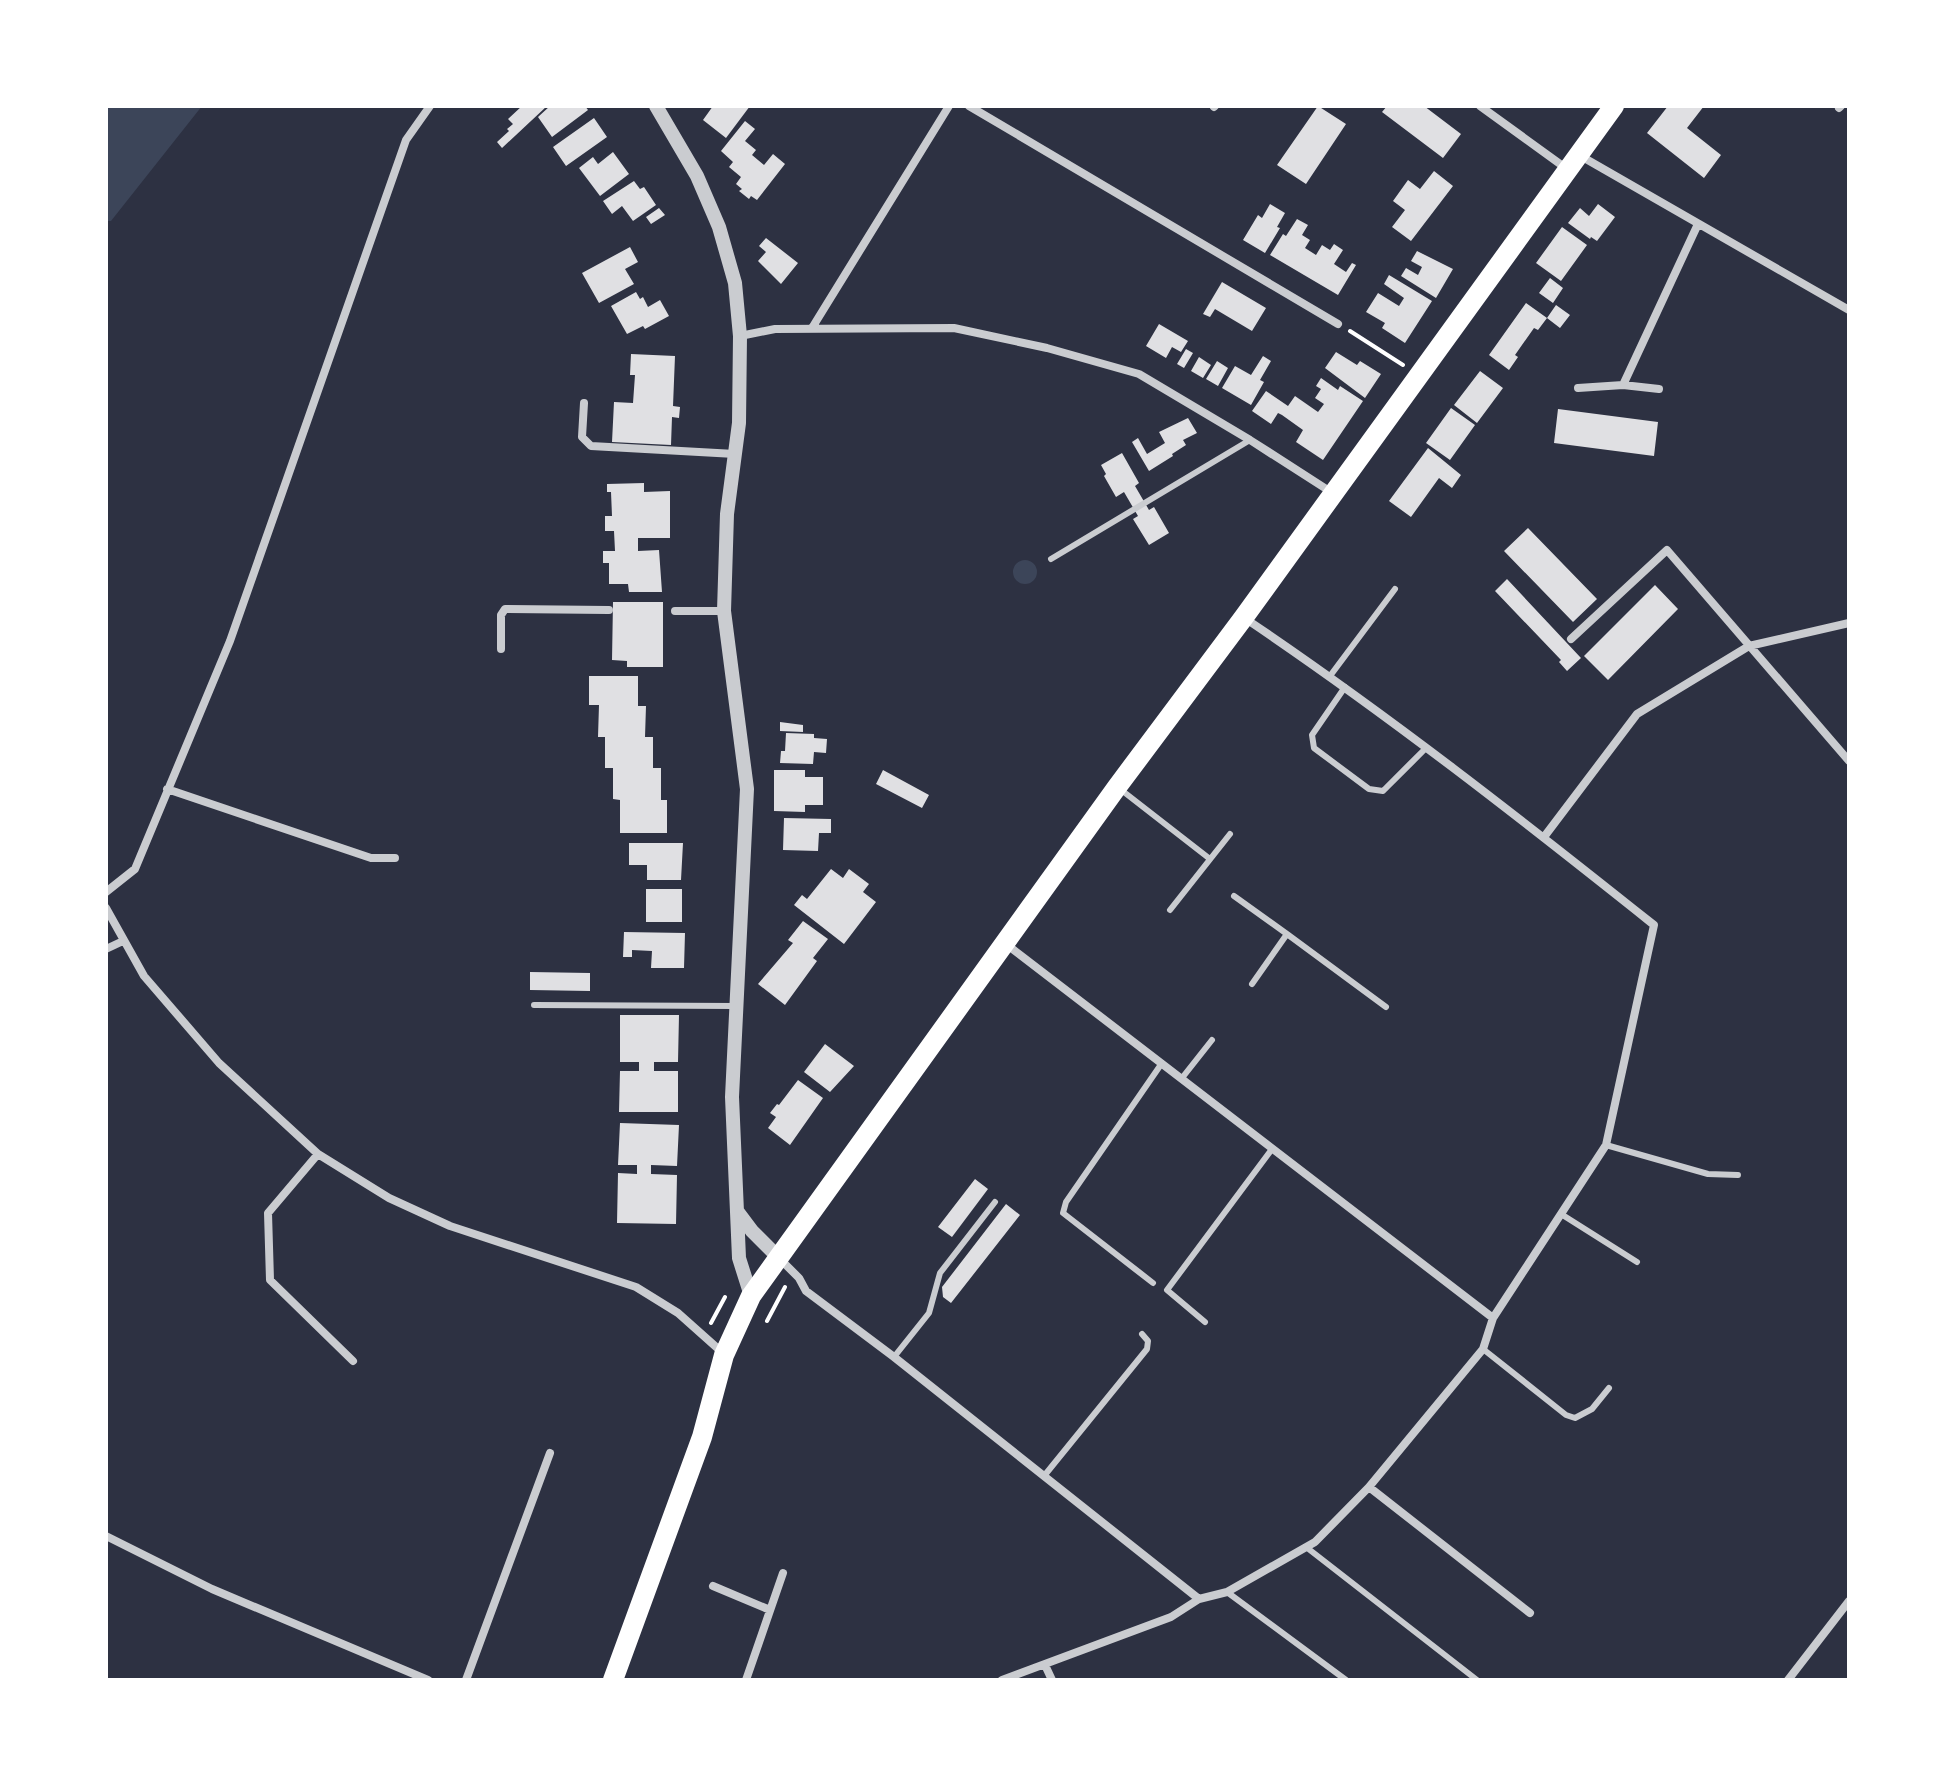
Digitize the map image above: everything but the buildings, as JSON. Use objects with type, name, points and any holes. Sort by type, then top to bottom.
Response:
[{"type":"main road","points":[[613,1680],[702,1437],[724,1355],[751,1296],[1117,787],[1614,106]]},
{"type":"street","points":[[106,892],[135,869],[230,641],[406,140],[430,106]]},
{"type":"street","points":[[656,106],[697,176],[719,227],[735,283],[740,336],[739,423],[727,514],[724,611],[747,789],[732,1097],[739,1258],[751,1296]]},
{"type":"street","points":[[812,328],[949,106]]},
{"type":"street","points":[[969,106],[1338,324]]},
{"type":"street","points":[[1480,106],[1573,162],[1698,224],[1849,310]]},
{"type":"street","points":[[1623,385],[1698,224]]},
{"type":"street","points":[[740,336],[775,329],[954,328],[1047,348],[1139,374],[1333,494]]},
{"type":"street","points":[[1578,388],[1623,385],[1659,389]]},
{"type":"street","points":[[584,403],[582,437],[591,446],[735,454]]},
{"type":"street","points":[[1571,639],[1667,550],[1849,761]]},
{"type":"street","points":[[501,649],[501,615],[505,609],[609,610]]},
{"type":"street","points":[[675,611],[724,611]]},
{"type":"street","points":[[1002,1680],[1171,1617],[1199,1599],[1227,1592],[1315,1542],[1369,1487],[1483,1349],[1493,1318],[1606,1145],[1654,925],[1544,837],[1345,687],[1244,617]]},
{"type":"street","points":[[1544,837],[1637,714],[1749,646],[1849,623]]},
{"type":"street","points":[[167,789],[371,858],[395,858]]},
{"type":"street","points":[[106,908],[144,976],[219,1063],[318,1154],[389,1198],[450,1226],[636,1287],[678,1313],[724,1355]]},
{"type":"street","points":[[106,949],[123,941]]},
{"type":"street","points":[[1006,944],[1493,1318]]},
{"type":"street","points":[[318,1154],[268,1213],[270,1280],[353,1361]]},
{"type":"street","points":[[737,1211],[752,1231],[799,1278],[806,1291],[1199,1599]]},
{"type":"street","points":[[466,1680],[550,1453]]},
{"type":"street","points":[[1369,1487],[1530,1613]]},
{"type":"street","points":[[106,1536],[212,1589],[428,1680]]},
{"type":"street","points":[[746,1680],[783,1573]]},
{"type":"street","points":[[713,1586],[770,1610]]},
{"type":"street","points":[[1788,1680],[1849,1601]]},
{"type":"street","points":[[1045,1665],[1052,1680]]},
{"type":"lane","points":[[1051,559],[1250,440]]},
{"type":"lane","points":[[1330,676],[1395,589]]},
{"type":"lane","points":[[1345,687],[1312,735],[1314,748],[1369,789],[1383,791],[1426,748]]},
{"type":"lane","points":[[1117,787],[1210,859]]},
{"type":"lane","points":[[1170,910],[1230,834]]},
{"type":"lane","points":[[1234,896],[1386,1007]]},
{"type":"lane","points":[[1252,984],[1287,934]]},
{"type":"lane","points":[[534,1005],[735,1006]]},
{"type":"lane","points":[[1182,1078],[1212,1040]]},
{"type":"lane","points":[[1153,1283],[1063,1213],[1066,1202],[1162,1063]]},
{"type":"lane","points":[[1606,1145],[1708,1174],[1738,1175]]},
{"type":"lane","points":[[1205,1322],[1167,1290],[1272,1149]]},
{"type":"lane","points":[[891,1355],[929,1313],[940,1273],[995,1202]]},
{"type":"lane","points":[[1561,1214],[1637,1262]]},
{"type":"lane","points":[[1044,1476],[1147,1349],[1148,1341],[1142,1334]]},
{"type":"lane","points":[[1483,1349],[1566,1415],[1575,1418],[1592,1409],[1609,1388]]},
{"type":"lane","points":[[1306,1547],[1477,1680]]},
{"type":"lane","points":[[1227,1592],[1346,1680]]},
{"type":"path","points":[[1338,324],[1419,376]]},
{"type":"path","points":[[767,1321],[785,1287]]},
{"type":"path","points":[[715,1316],[725,1297]]},
{"type":"shaded area","points":[[106,106],[202,106],[111,221],[106,221]]},
{"type":"shaded area","points":[[1025,560],[1034,563],[1037,572],[1034,581],[1025,584],[1016,581],[1013,572],[1016,563]]}]
